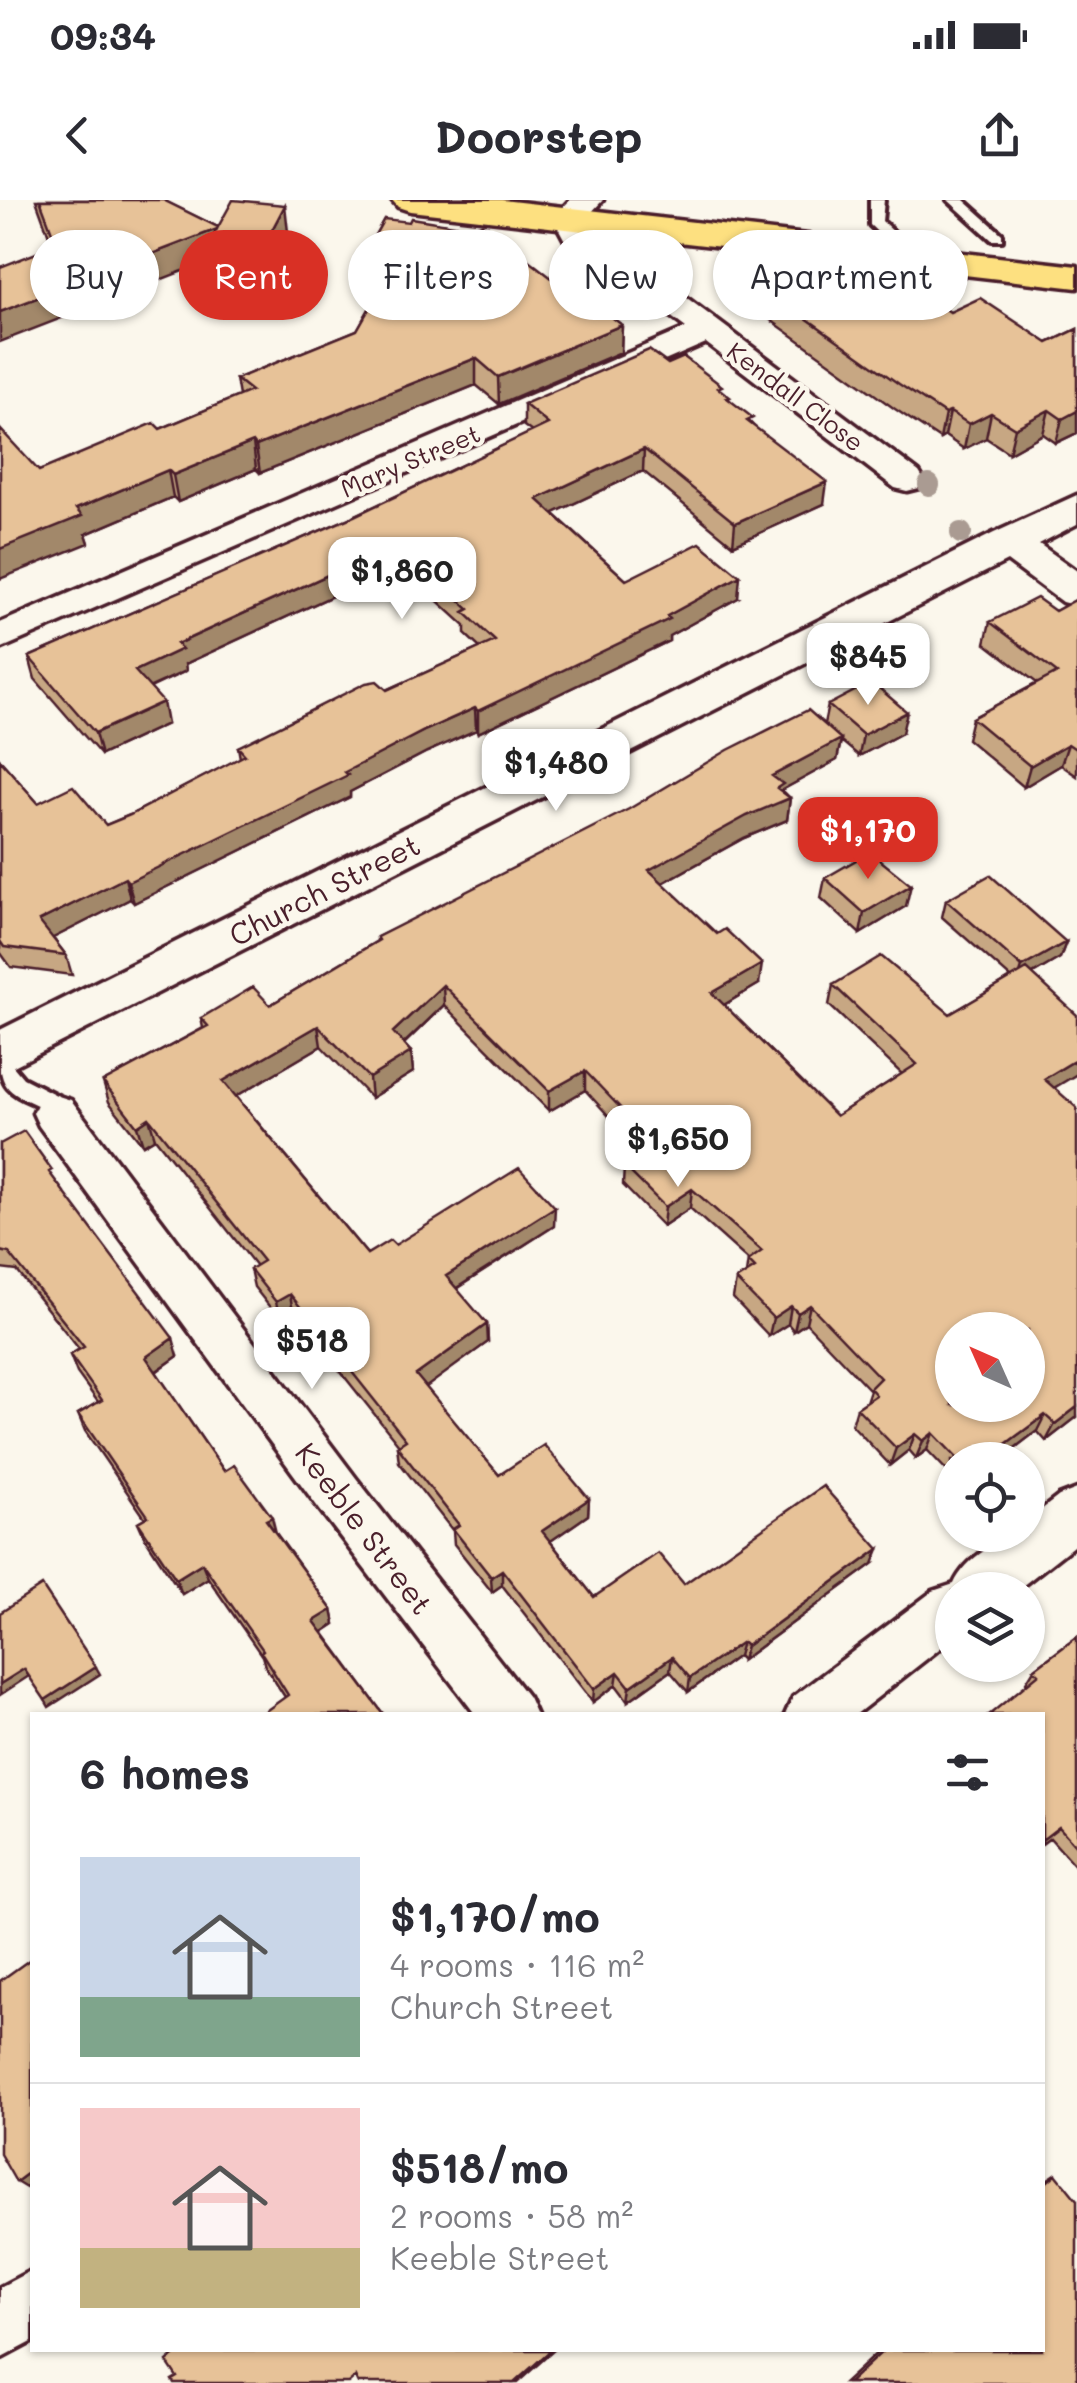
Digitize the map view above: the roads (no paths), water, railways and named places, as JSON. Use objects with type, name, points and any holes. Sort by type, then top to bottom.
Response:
[{"type":"highway","points":[[410,200],[713,235]]},
{"type":"highway","points":[[686,200],[876,211],[997,236],[1077,245]]},
{"type":"highway","points":[[968,264],[1077,277]]},
{"type":"street","name":"Kendall Close","points":[[579,220],[644,281],[907,480]]},
{"type":"street","name":"Mary Street","points":[[0,637],[710,330]]},
{"type":"street","name":"Church Street","points":[[0,1052],[1077,508]]},
{"type":"street","points":[[1009,542],[1077,592]]},
{"type":"street","name":"Keeble Street","points":[[55,1114],[338,1494],[507,1712]]},
{"type":"street","points":[[999,1572],[1077,1512]]},
{"type":"street","points":[[816,1712],[935,1621]]},
{"type":"street","points":[[0,2326],[30,2304]]},
{"type":"lane","points":[[955,200],[997,236]]},
{"type":"lane","name":"Keeble Street","points":[[0,1065],[16,1084],[57,1105],[55,1114]]}]
